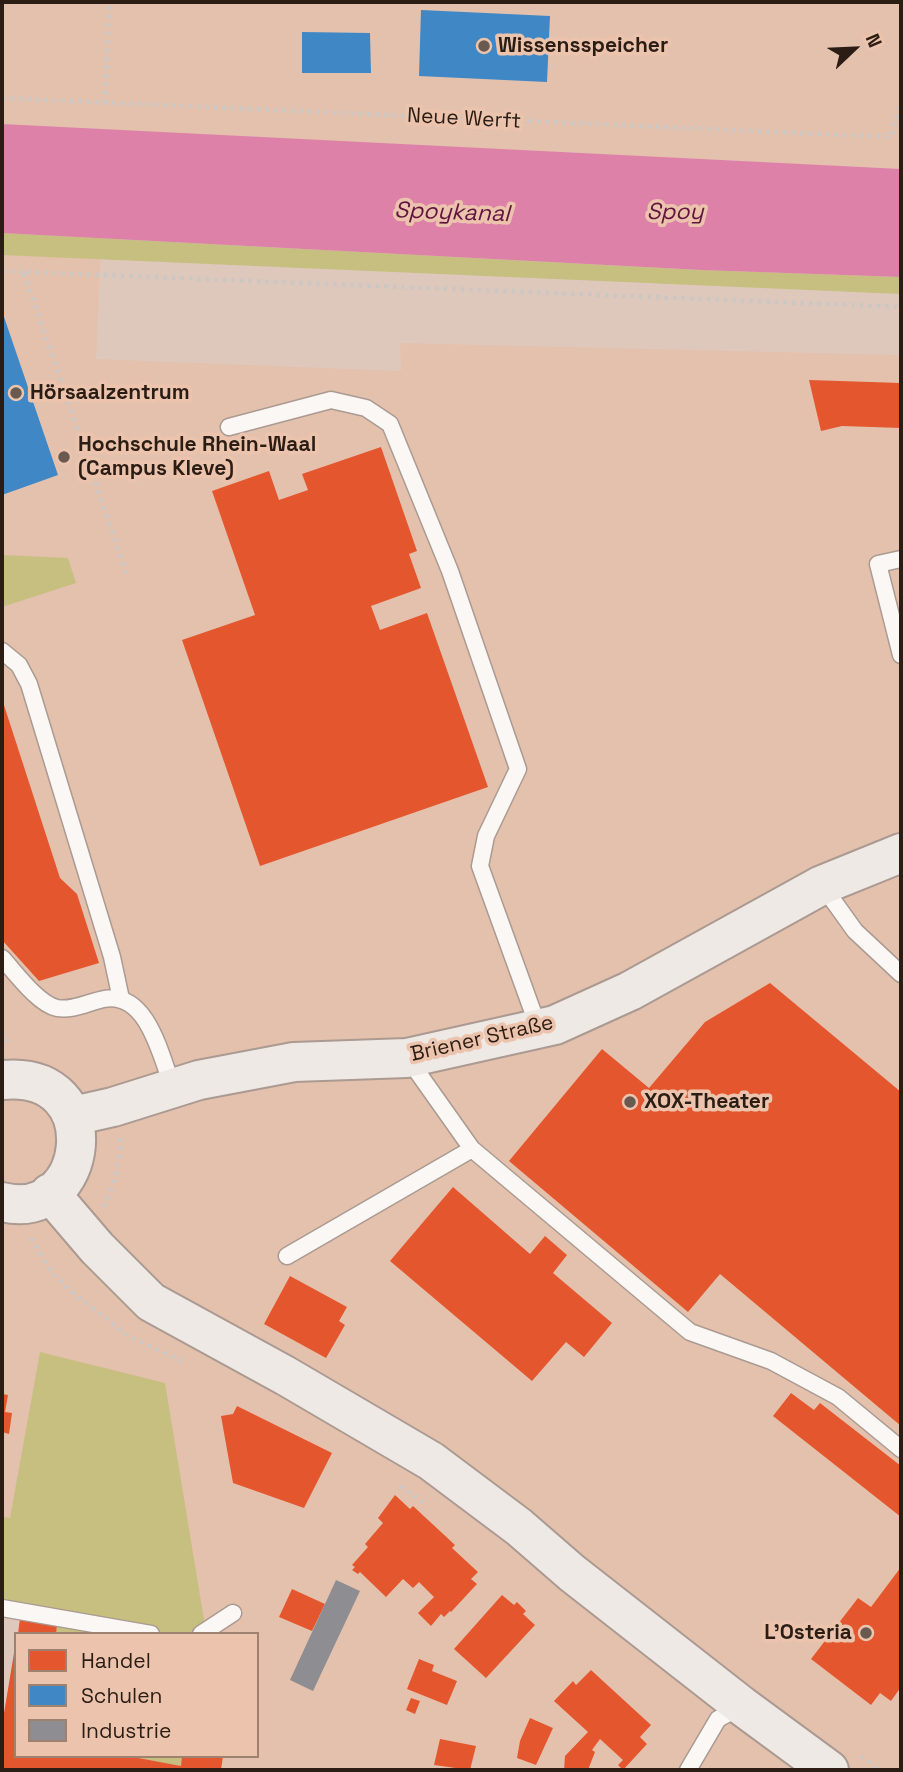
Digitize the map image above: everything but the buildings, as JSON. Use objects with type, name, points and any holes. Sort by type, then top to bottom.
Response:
[{"type":"street","name":"Briener Straße","points":[[72,1116],[113,1107],[199,1080],[294,1062],[407,1058],[555,1025],[630,991],[822,886],[901,853]]},
{"type":"street","points":[[2,1202],[22,1204],[50,1193],[66,1178],[75,1159],[78,1138],[72,1116],[62,1100],[46,1087],[28,1080],[9,1066]]},
{"type":"street","points":[[50,1193],[151,1301],[431,1461],[519,1527],[572,1573],[640,1623],[742,1706],[829,1770]]},
{"type":"lane","points":[[229,427],[331,400],[366,408],[390,424],[450,571],[518,769],[486,836],[480,866],[539,1028]]},
{"type":"lane","points":[[901,559],[878,564],[901,655]]},
{"type":"lane","points":[[2,651],[19,665],[29,684],[111,957],[121,999]]},
{"type":"lane","points":[[822,886],[855,931],[901,974]]},
{"type":"lane","points":[[2,958],[42,1001],[57,1008],[77,1007],[106,999],[121,999],[132,1005],[145,1018],[173,1088]]},
{"type":"lane","points":[[407,1058],[472,1149],[690,1332],[771,1361],[816,1385],[838,1398],[901,1449]]},
{"type":"lane","points":[[287,1256],[472,1149]]},
{"type":"lane","points":[[2,1608],[140,1632]]},
{"type":"lane","points":[[204,1632],[233,1613]]},
{"type":"lane","points":[[688,1770],[719,1719],[742,1706]]},
{"type":"path","points":[[105,103],[109,2]]},
{"type":"path","name":"Neue Werft","points":[[2,98],[891,137],[901,102]]},
{"type":"path","points":[[2,271],[901,307]]},
{"type":"path","points":[[24,272],[127,575]]},
{"type":"path","points":[[2,1034],[9,1066]]},
{"type":"path","points":[[39,1249],[51,1272],[130,1337],[191,1366]]},
{"type":"path","points":[[399,1485],[432,1507]]},
{"type":"shaded area","points":[[2,2],[901,2],[901,169],[106,130],[96,359],[401,371],[400,343],[901,355],[901,1770],[2,1770],[2,1725],[14,1656],[14,1758],[259,1758],[259,1632],[18,1632],[20,1618],[2,1615]]},
{"type":"shaded area","points":[[2,233],[701,270],[901,277],[901,294],[2,255]]},
{"type":"shaded area","points":[[2,555],[68,558],[76,583],[2,607]]},
{"type":"shaded area","points":[[40,1352],[165,1383],[204,1620],[203,1632],[56,1632],[57,1625],[2,1615],[2,1517],[10,1518]]},
{"type":"shaded area","points":[[139,1758],[182,1758],[181,1766]]},
{"type":"water","name":"Spoy","points":[[2,124],[901,169],[901,277],[701,270],[2,233]]},
{"type":"place","name":"Wissensspeicher","points":[[484,46]]},
{"type":"place","name":"Hörsaalzentrum","points":[[16,393]]},
{"type":"place","name":"Hochschule Rhein-Waal (Campus Kleve)","points":[[64,457]]},
{"type":"place","name":"XOX-Theater","points":[[630,1102]]},
{"type":"place","name":"L'Osteria","points":[[866,1633]]},
{"type":"water label","name":"Spoykanal","points":[[452,213]]}]
